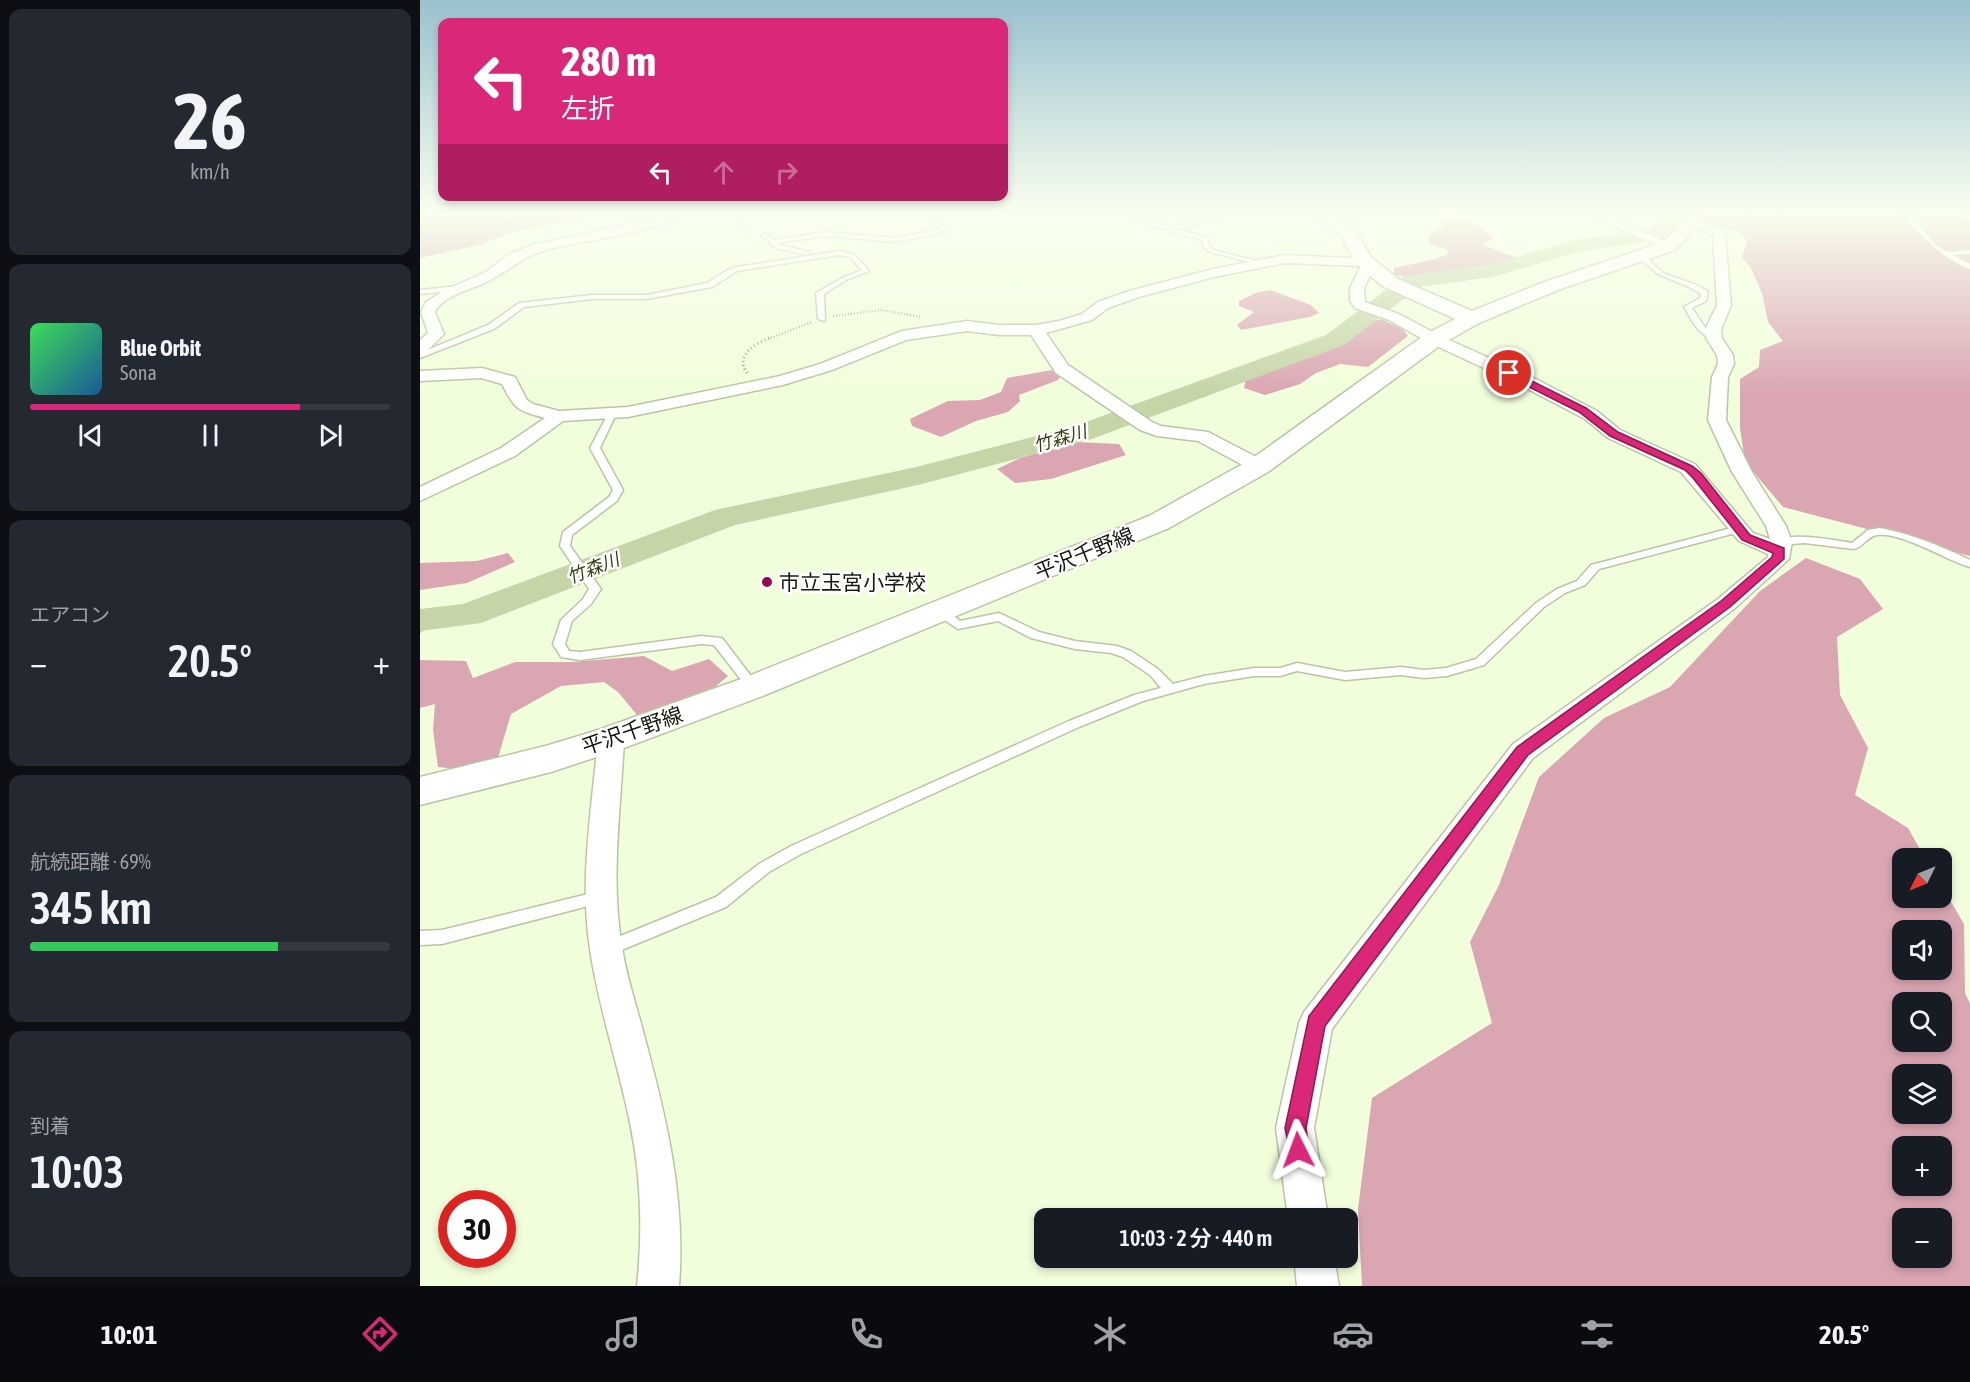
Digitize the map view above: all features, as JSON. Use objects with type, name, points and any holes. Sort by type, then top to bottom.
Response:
[{"type":"main road","points":[[1378,273],[1414,295],[1473,319]]},
{"type":"main road","name":"平沢千野線","points":[[420,791],[551,758],[611,739],[753,687],[1159,522],[1259,466],[1434,339],[1473,319],[1581,273]]},
{"type":"street","points":[[420,349],[436,333],[428,312],[431,305],[458,288],[492,273]]},
{"type":"street","points":[[420,376],[475,373],[504,378],[509,381],[520,403],[527,408],[559,416],[612,414],[755,387],[811,372],[902,336],[958,327],[1036,330],[1082,319],[1103,305],[1134,294],[1213,273]]},
{"type":"street","points":[[1363,273],[1357,288],[1357,301],[1365,307],[1394,317],[1434,339],[1526,381],[1591,415],[1614,434],[1688,468],[1746,537],[1780,546]]},
{"type":"street","points":[[1307,1208],[1295,1128],[1316,1023],[1523,751],[1726,604],[1778,559],[1780,546],[1776,526],[1742,472],[1716,420],[1720,376],[1726,364],[1725,356],[1713,336],[1713,330],[1724,305],[1720,273]]},
{"type":"street","points":[[1036,330],[1049,347],[1055,362],[1146,426],[1157,431],[1202,436],[1259,466]]},
{"type":"street","points":[[420,495],[508,452],[559,416]]},
{"type":"street","points":[[611,739],[600,897],[606,950],[648,1120],[659,1188],[661,1255],[658,1286]]},
{"type":"street","points":[[1316,1268],[1318,1286]]},
{"type":"lane","points":[[420,356],[491,327],[522,305],[592,297],[647,297],[709,285],[726,273]]},
{"type":"lane","points":[[822,319],[820,293],[844,279],[860,273]]},
{"type":"lane","points":[[1661,273],[1694,286],[1705,294],[1703,299],[1688,307],[1703,331],[1713,336]]},
{"type":"lane","points":[[420,292],[458,288]]},
{"type":"lane","points":[[612,414],[595,448],[618,490],[613,499],[567,534],[565,546],[595,589],[592,599],[569,617],[563,628],[559,644],[565,654],[579,656],[701,640],[718,642],[753,687]]},
{"type":"lane","points":[[606,950],[721,902],[764,868],[806,845],[1074,724],[1139,698],[1214,679],[1254,672],[1280,672],[1297,667],[1345,676],[1401,671],[1425,674],[1447,672],[1487,658],[1540,605],[1561,591],[1581,583],[1595,567],[1739,529]]},
{"type":"lane","points":[[1780,546],[1804,540],[1854,546],[1862,542],[1871,532],[1878,531],[1919,543],[1970,564]]},
{"type":"lane","points":[[941,612],[958,625],[999,617],[1035,634],[1075,645],[1113,649],[1127,654],[1154,672],[1170,689]]},
{"type":"lane","points":[[420,938],[442,937],[600,897]]},
{"type":"path","points":[[755,387],[742,366],[742,361],[753,344],[822,319],[882,310],[936,318],[958,327]]},
{"type":"shaded area","points":[[1394,273],[1462,273],[1419,278]]},
{"type":"shaded area","points":[[1753,273],[1970,273],[1970,556],[1783,507],[1745,462],[1740,428],[1740,379],[1759,367],[1760,350],[1783,341],[1768,322],[1762,293]]},
{"type":"shaded area","points":[[1270,290],[1311,305],[1319,313],[1310,317],[1241,330],[1237,325],[1254,312],[1239,306],[1239,301],[1258,292]]},
{"type":"shaded area","points":[[1381,319],[1403,329],[1408,336],[1368,367],[1340,364],[1316,373],[1300,384],[1265,395],[1244,388],[1246,377],[1310,353],[1353,334],[1363,324]]},
{"type":"shaded area","points":[[1052,370],[1061,375],[1058,380],[1019,395],[1020,401],[1008,412],[976,421],[941,437],[912,426],[910,419],[948,401],[980,400],[1001,392],[1007,378]]},
{"type":"shaded area","points":[[1076,442],[1119,444],[1126,455],[1051,479],[1015,483],[997,469],[1020,458]]},
{"type":"shaded area","points":[[508,553],[515,562],[467,583],[420,590],[420,563],[477,561]]},
{"type":"shaded area","points":[[1806,558],[1860,579],[1883,609],[1837,637],[1840,695],[1868,748],[1855,795],[1908,828],[1919,848],[1892,848],[1892,908],[1952,908],[1952,904],[1964,924],[1965,993],[1970,1004],[1970,1286],[1362,1286],[1358,1209],[1372,1098],[1492,1023],[1470,942],[1499,885],[1539,777],[1604,718],[1670,687],[1760,591]]},
{"type":"shaded area","points":[[644,656],[672,671],[709,659],[728,676],[715,687],[637,715],[618,692],[604,682],[561,686],[511,714],[497,761],[467,770],[438,767],[433,730],[435,704],[420,708],[420,660],[466,661],[473,678],[515,662],[572,662]]},
{"type":"waterway","name":"竹森川","points":[[420,620],[468,615],[726,517],[918,476],[1082,433],[1335,340],[1413,281],[1476,273]]},
{"type":"waterway","points":[[420,630],[431,619]]},
{"type":"place","name":"市立玉宮小学校","points":[[767,582]]},
{"type":"route","points":[[1298,1150],[1295,1128],[1316,1023],[1523,751],[1726,604],[1778,559],[1779,551],[1746,537],[1688,468],[1614,434],[1591,415],[1509,373]]}]
